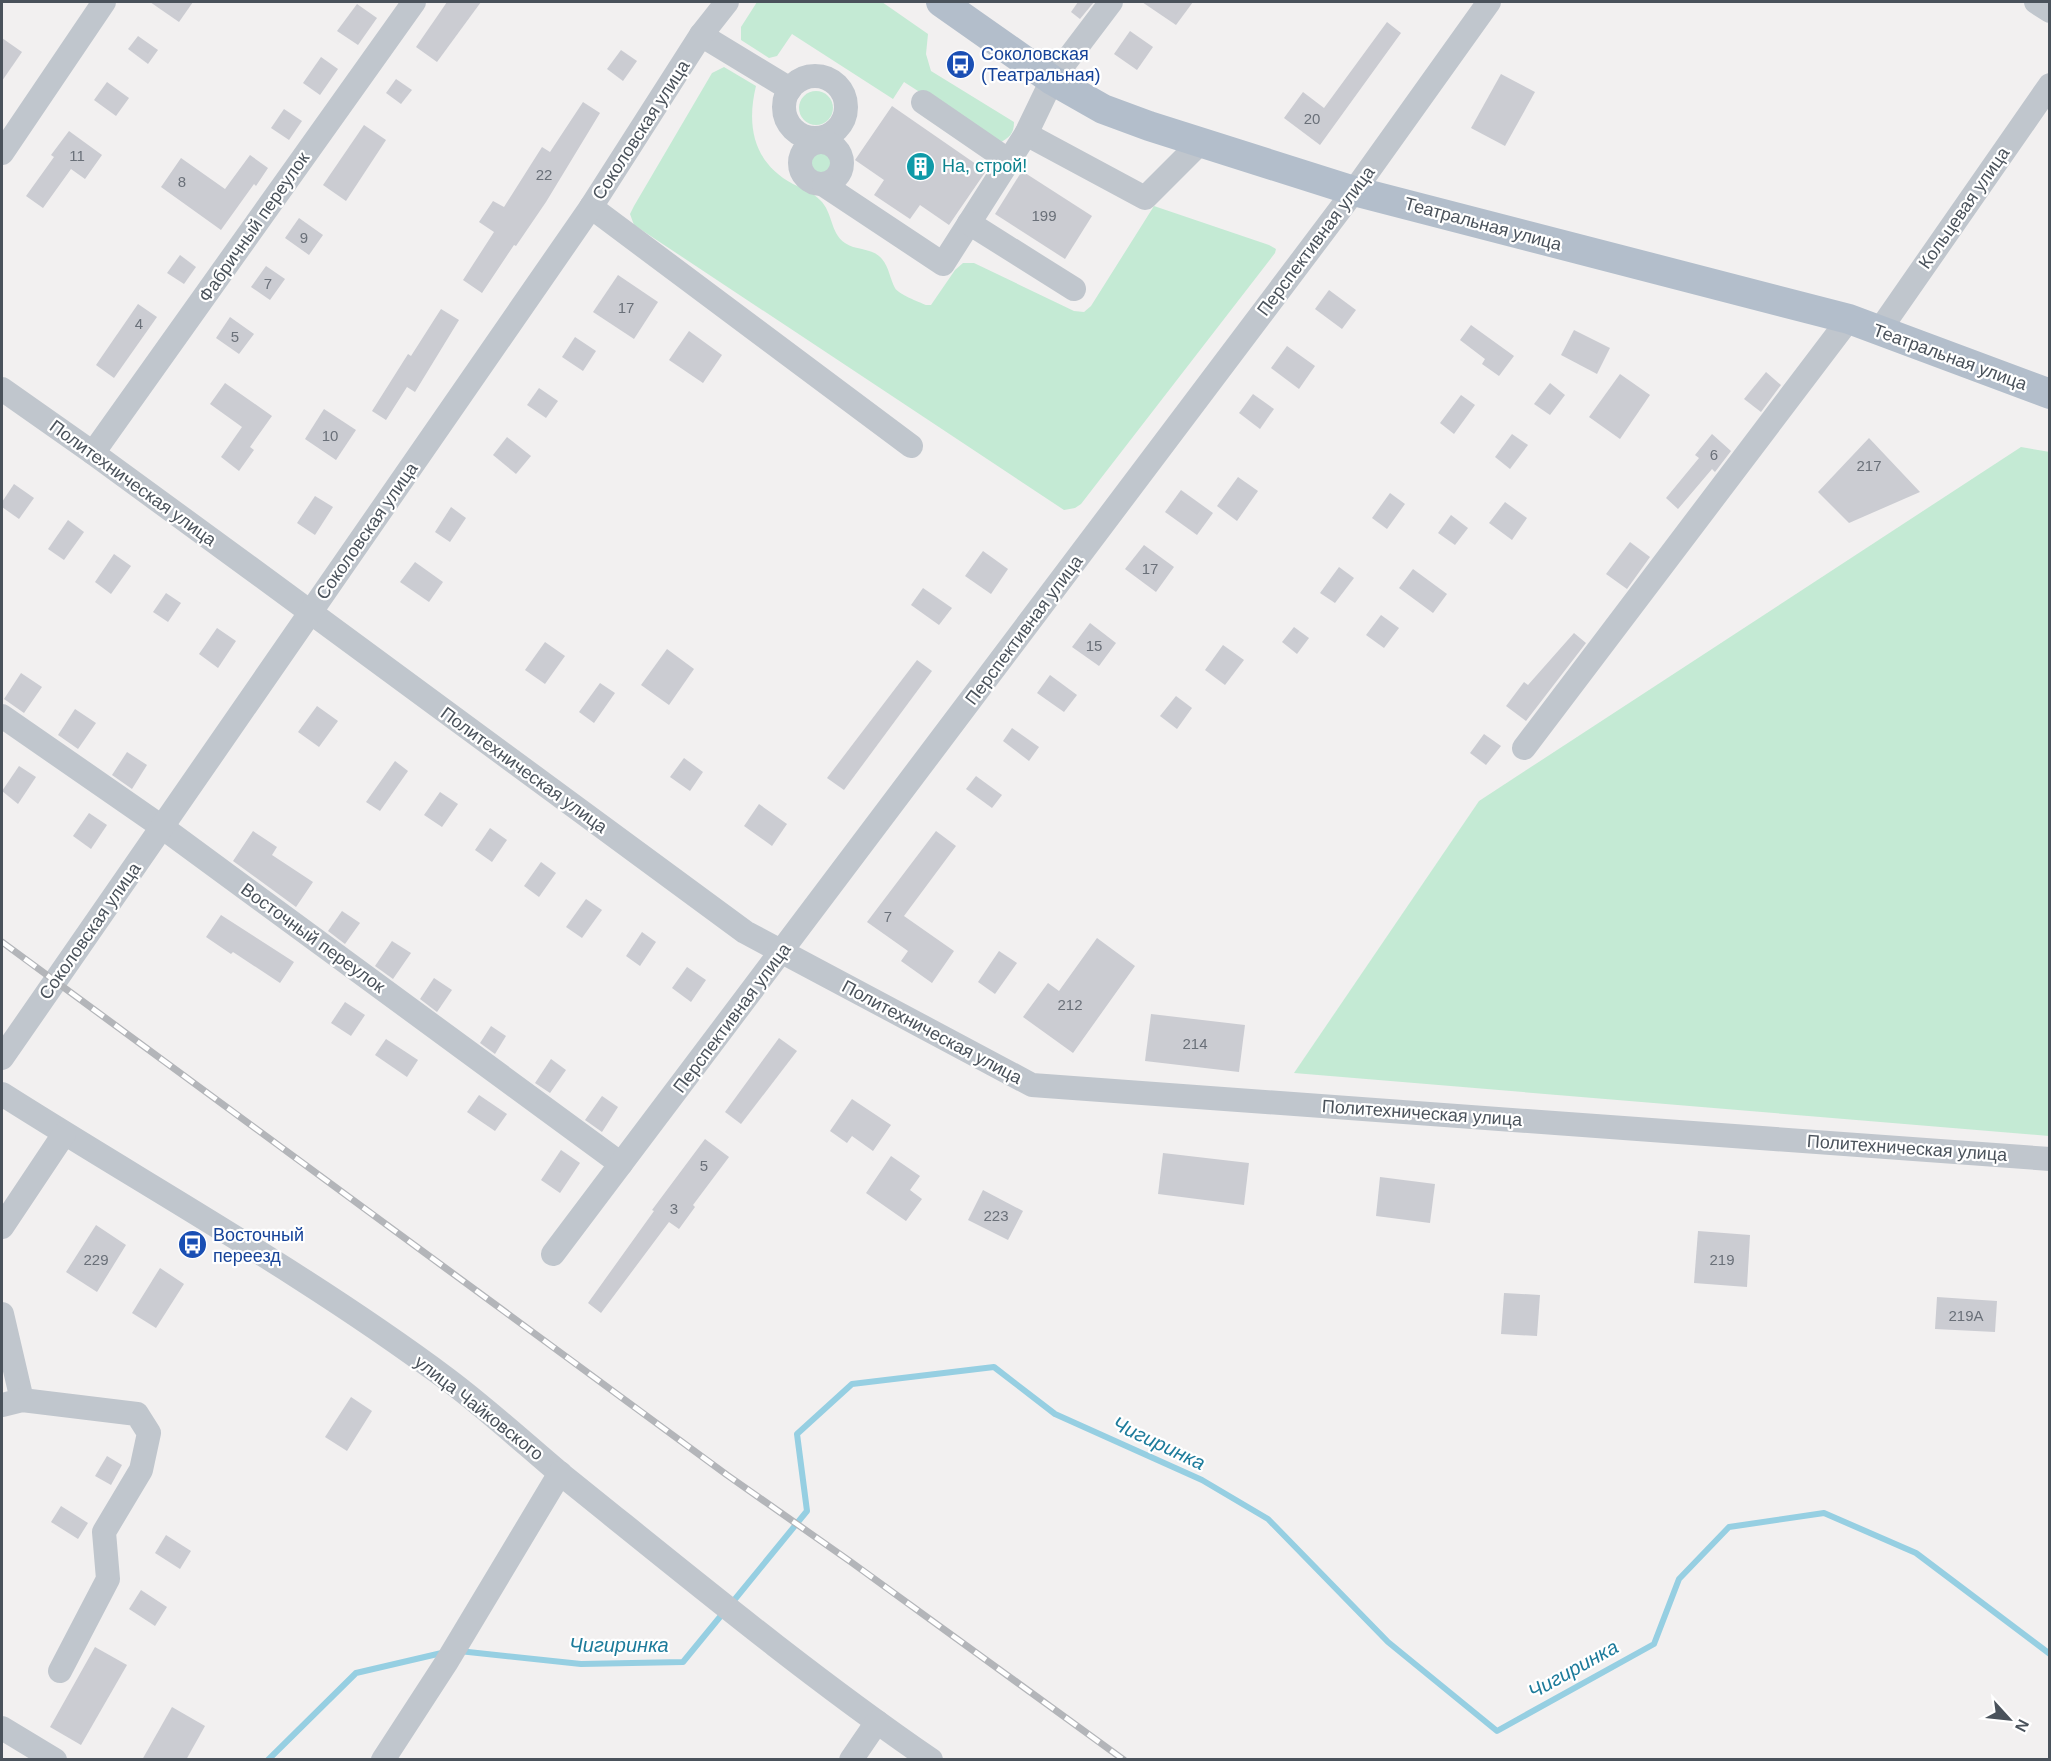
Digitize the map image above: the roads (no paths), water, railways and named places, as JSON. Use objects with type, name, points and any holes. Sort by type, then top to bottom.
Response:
[{"type":"main road","name":"Театральная улица","points":[[941,2],[1052,80],[1103,109],[1149,126],[1354,190],[1849,319],[2049,394]]},
{"type":"street","points":[[2,153],[104,2]]},
{"type":"street","name":"Фабричный переулок","points":[[93,453],[414,2]]},
{"type":"street","name":"Соколовская улица","points":[[2,1058],[591,207],[701,35],[727,2]]},
{"type":"street","points":[[824,185],[943,264],[1026,134],[1052,80],[1111,2]]},
{"type":"street","name":"Перспективная улица","points":[[553,1254],[1354,190],[1489,2]]},
{"type":"street","points":[[2036,2],[2049,11]]},
{"type":"street","points":[[701,35],[790,89]]},
{"type":"street","points":[[822,76],[832,81],[839,88],[846,102],[841,122],[831,133],[817,137],[798,132],[791,126],[785,113],[784,103],[790,89],[807,77],[822,76]]},
{"type":"street","name":"Кольцевая улица","points":[[1879,331],[2049,85]]},
{"type":"street","points":[[923,102],[1009,161]]},
{"type":"street","points":[[798,132],[800,165],[805,178],[818,185],[824,185],[836,178],[842,166],[840,152],[829,143],[814,143],[803,152],[800,158]]},
{"type":"street","points":[[1026,134],[1145,198],[1201,142]]},
{"type":"street","points":[[591,207],[911,446]]},
{"type":"street","points":[[969,223],[1074,289]]},
{"type":"street","points":[[1524,748],[1849,319]]},
{"type":"street","name":"Политехническая улица","points":[[2,389],[93,453],[745,932],[1032,1085],[2049,1158]]},
{"type":"street","name":"Восточный переулок","points":[[2,716],[162,827],[621,1164]]},
{"type":"street","name":"улица Чайковского","points":[[2,1094],[332,1299],[448,1380],[560,1473],[765,1636],[877,1722],[931,1760]]},
{"type":"street","points":[[2,1227],[64,1134]]},
{"type":"street","points":[[2,1314],[12,1403],[137,1414],[149,1433],[141,1470],[104,1532],[108,1579],[60,1671]]},
{"type":"street","points":[[383,1760],[446,1663],[560,1473]]},
{"type":"street","points":[[851,1760],[877,1722]]},
{"type":"street","points":[[2,1728],[55,1760]]},
{"type":"waterway","name":"Чигиринка","points":[[731,1604],[807,1511],[797,1434],[852,1384],[994,1367],[1055,1414],[1202,1480],[1268,1519],[1388,1642],[1497,1731],[1654,1644],[1679,1579],[1729,1527],[1824,1513],[1916,1553],[2050,1654]]},
{"type":"waterway","name":"Чигиринка","points":[[459,1651],[581,1664],[683,1662],[724,1612]]},
{"type":"waterway","name":"Чигиринка","points":[[268,1760],[356,1673],[446,1652]]},
{"type":"railway","points":[[2,942],[727,1475],[1124,1760]]},
{"type":"place","name":"Соколовская (Театральная)","points":[[960,64]]},
{"type":"place","name":"На, строй!","points":[[921,166]]},
{"type":"place","name":"Восточный переезд","points":[[192,1245]]}]
